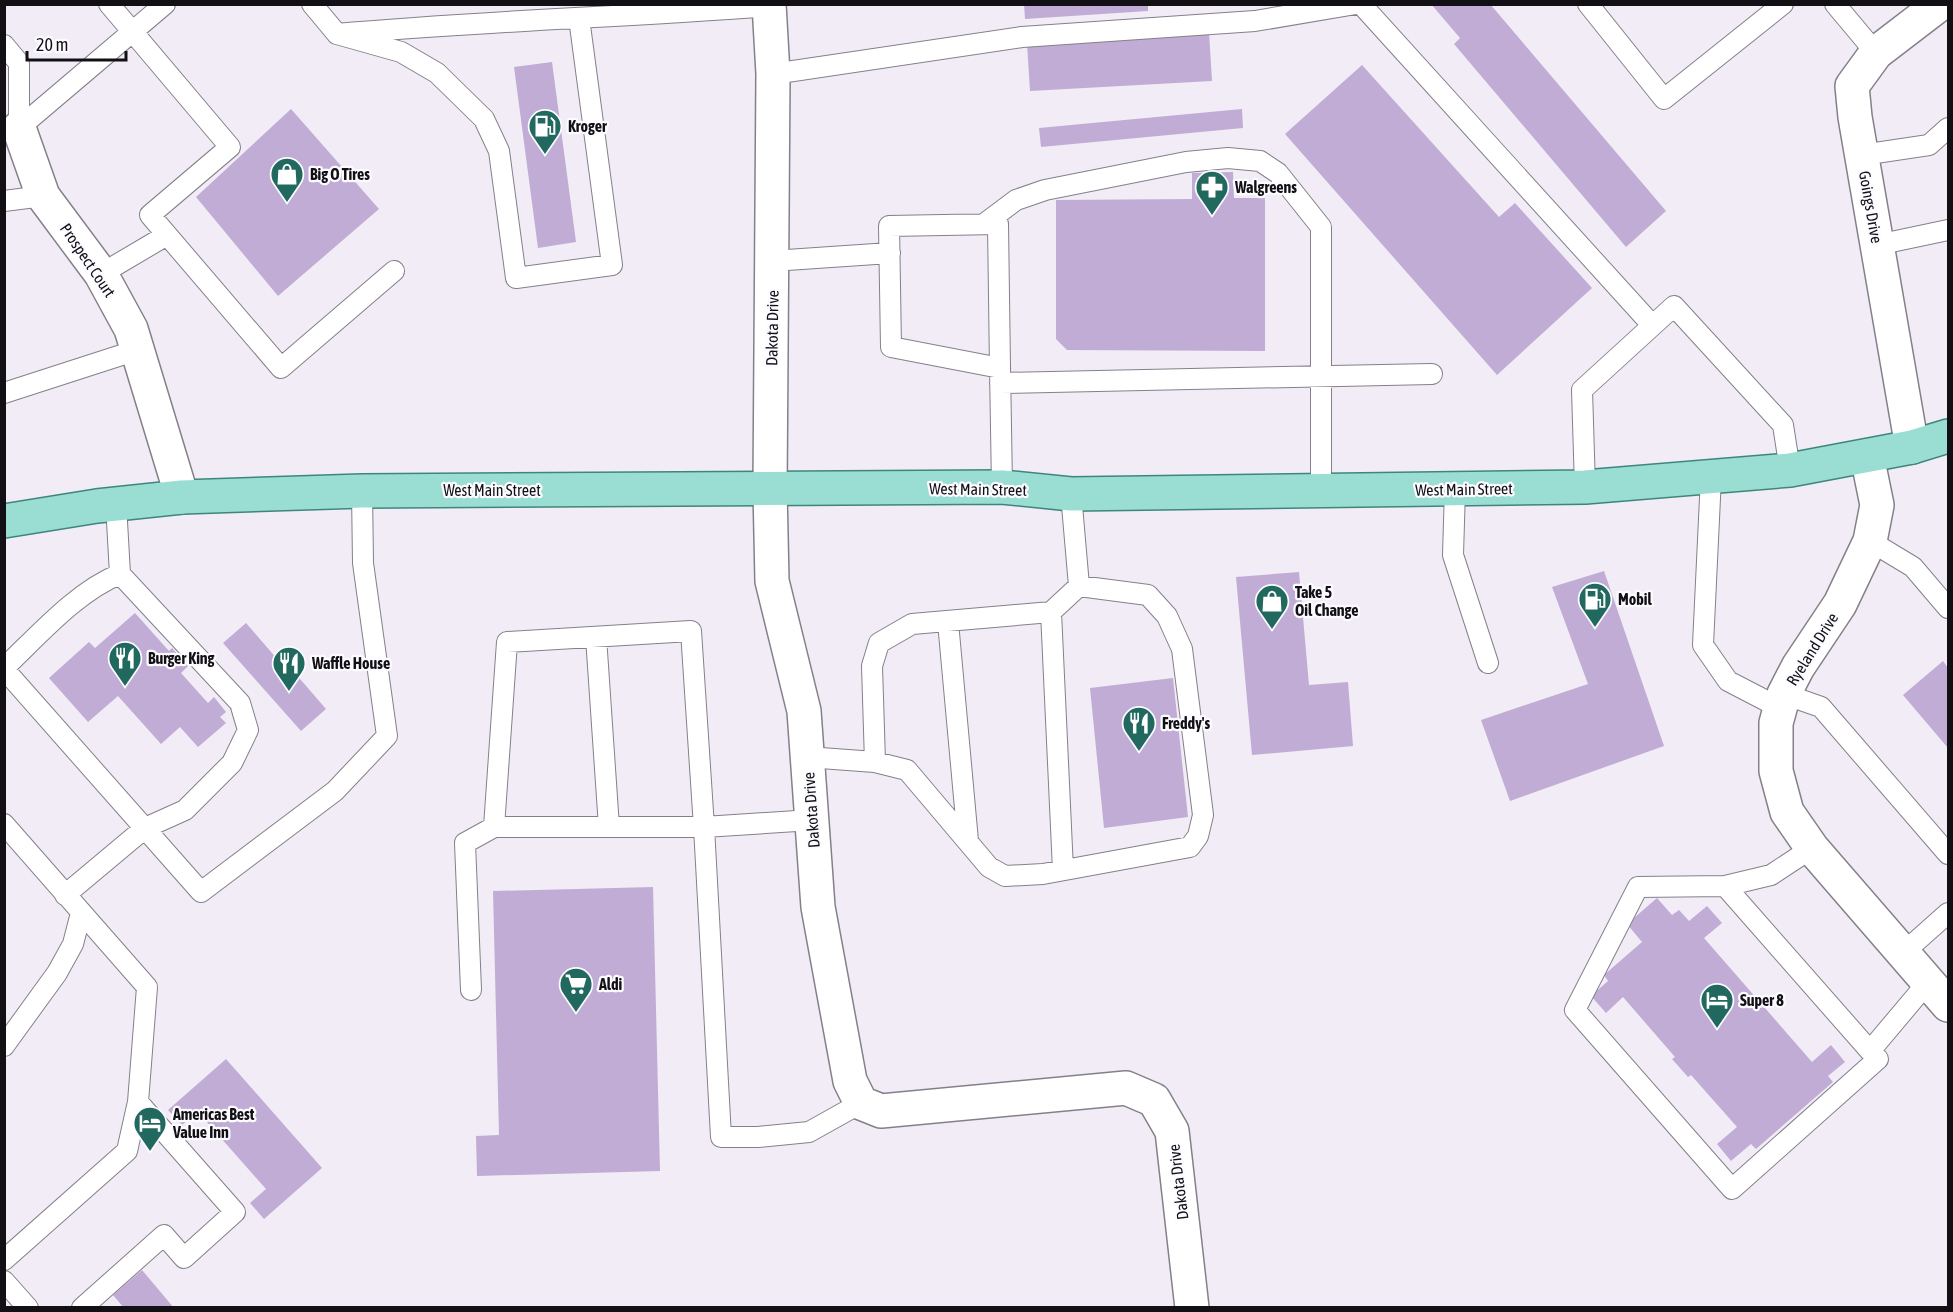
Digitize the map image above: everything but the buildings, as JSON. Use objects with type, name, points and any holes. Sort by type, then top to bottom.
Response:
[{"type":"main road","name":"West Main Street","points":[[4,521],[116,504],[182,497],[362,491],[1002,487],[1071,494],[1585,487],[1790,470],[1912,447],[1948,436]]},
{"type":"street","name":"Goings Drive","points":[[1912,447],[1852,86],[1875,53],[1940,4]]},
{"type":"street","name":"Dakota Drive","points":[[769,5],[773,74],[770,489],[772,581],[804,711],[818,907],[850,1081],[861,1103],[881,1111],[1126,1088],[1154,1100],[1172,1131],[1192,1308]]},
{"type":"street","name":"Prospect Court","points":[[12,128],[43,196],[101,274],[130,328],[182,497]]},
{"type":"street","name":"Ryeland Drive","points":[[1867,456],[1876,505],[1870,541],[1840,604],[1798,667],[1782,701],[1776,723],[1776,771],[1787,812],[1812,848],[1938,993]]},
{"type":"lane","points":[[109,4],[230,147],[150,215],[281,368],[394,271]]},
{"type":"lane","points":[[12,128],[165,4]]},
{"type":"lane","points":[[312,4],[337,34],[401,52],[437,73],[484,119],[500,151],[516,278],[612,265],[579,18]]},
{"type":"lane","points":[[773,74],[1022,37],[1255,21],[1358,4],[1652,325]]},
{"type":"lane","points":[[1588,4],[1664,99],[1783,4]]},
{"type":"lane","points":[[1835,4],[1875,53]]},
{"type":"lane","points":[[337,34],[442,25],[579,18],[659,9],[769,5]]},
{"type":"lane","points":[[4,45],[19,63],[12,128]]},
{"type":"lane","points":[[1862,155],[1929,146],[1948,128]]},
{"type":"lane","points":[[984,224],[1016,200],[1045,190],[1186,162],[1228,158],[1260,161],[1278,173],[1321,227],[1321,490]]},
{"type":"lane","points":[[4,201],[43,196]]},
{"type":"lane","points":[[1002,487],[1000,375],[998,224],[889,226],[891,347],[1000,375],[1432,374]]},
{"type":"lane","points":[[1877,245],[1948,230]]},
{"type":"lane","points":[[101,274],[167,235]]},
{"type":"lane","points":[[772,261],[890,253]]},
{"type":"lane","points":[[1585,487],[1582,390],[1674,306],[1783,425],[1790,470]]},
{"type":"lane","points":[[4,393],[137,350]]},
{"type":"lane","points":[[1711,477],[1703,645],[1728,681],[1782,701],[1821,707],[1948,854]]},
{"type":"lane","points":[[1455,489],[1453,555],[1488,663]]},
{"type":"lane","points":[[120,574],[106,579],[66,609],[4,669],[201,892],[335,791],[387,736],[363,562],[362,491]]},
{"type":"lane","points":[[1071,494],[1079,586]]},
{"type":"lane","points":[[65,895],[145,828],[185,810],[232,763],[248,730],[240,703],[120,574],[116,504]]},
{"type":"lane","points":[[1870,541],[1913,567],[1948,608]]},
{"type":"lane","points":[[875,762],[872,666],[879,643],[912,624],[1051,612],[1079,586]]},
{"type":"lane","points":[[807,757],[875,762],[907,770],[989,867],[1005,876],[1043,874],[1190,847],[1198,836],[1203,815],[1182,649],[1167,616],[1148,595],[1079,586]]},
{"type":"lane","points":[[1051,612],[1064,870]]},
{"type":"lane","points":[[948,622],[968,841]]},
{"type":"lane","points":[[494,827],[507,642],[691,631],[721,1137],[758,1137],[809,1132],[861,1103]]},
{"type":"lane","points":[[596,637],[609,827]]},
{"type":"lane","points":[[471,990],[465,843],[494,827],[704,827],[812,820]]},
{"type":"lane","points":[[4,824],[147,987],[138,1102],[127,1151],[4,1260]]},
{"type":"lane","points":[[1725,886],[1878,1059],[1732,1189],[1575,1010],[1638,887],[1725,886],[1771,875],[1812,848]]},
{"type":"lane","points":[[4,1046],[57,974],[74,944],[81,913]]},
{"type":"lane","points":[[1903,953],[1948,913]]},
{"type":"lane","points":[[1870,1051],[1938,993]]},
{"type":"lane","points":[[82,1308],[164,1234],[184,1258],[235,1212],[138,1102]]},
{"type":"lane","points":[[4,1281],[28,1308]]},
{"type":"place","name":"Kroger","points":[[545,155]]},
{"type":"place","name":"Big O Tires","points":[[287,203]]},
{"type":"place","name":"Walgreens","points":[[1212,216]]},
{"type":"place","name":"Mobil","points":[[1595,628]]},
{"type":"place","name":"Take 5 Oil Change","points":[[1272,630]]},
{"type":"place","name":"Burger King","points":[[125,687]]},
{"type":"place","name":"Waffle House","points":[[289,692]]},
{"type":"place","name":"Freddy's","points":[[1139,752]]},
{"type":"place","name":"Aldi","points":[[576,1013]]},
{"type":"place","name":"Super 8","points":[[1717,1029]]},
{"type":"place","name":"Americas Best Value Inn","points":[[150,1152]]}]
